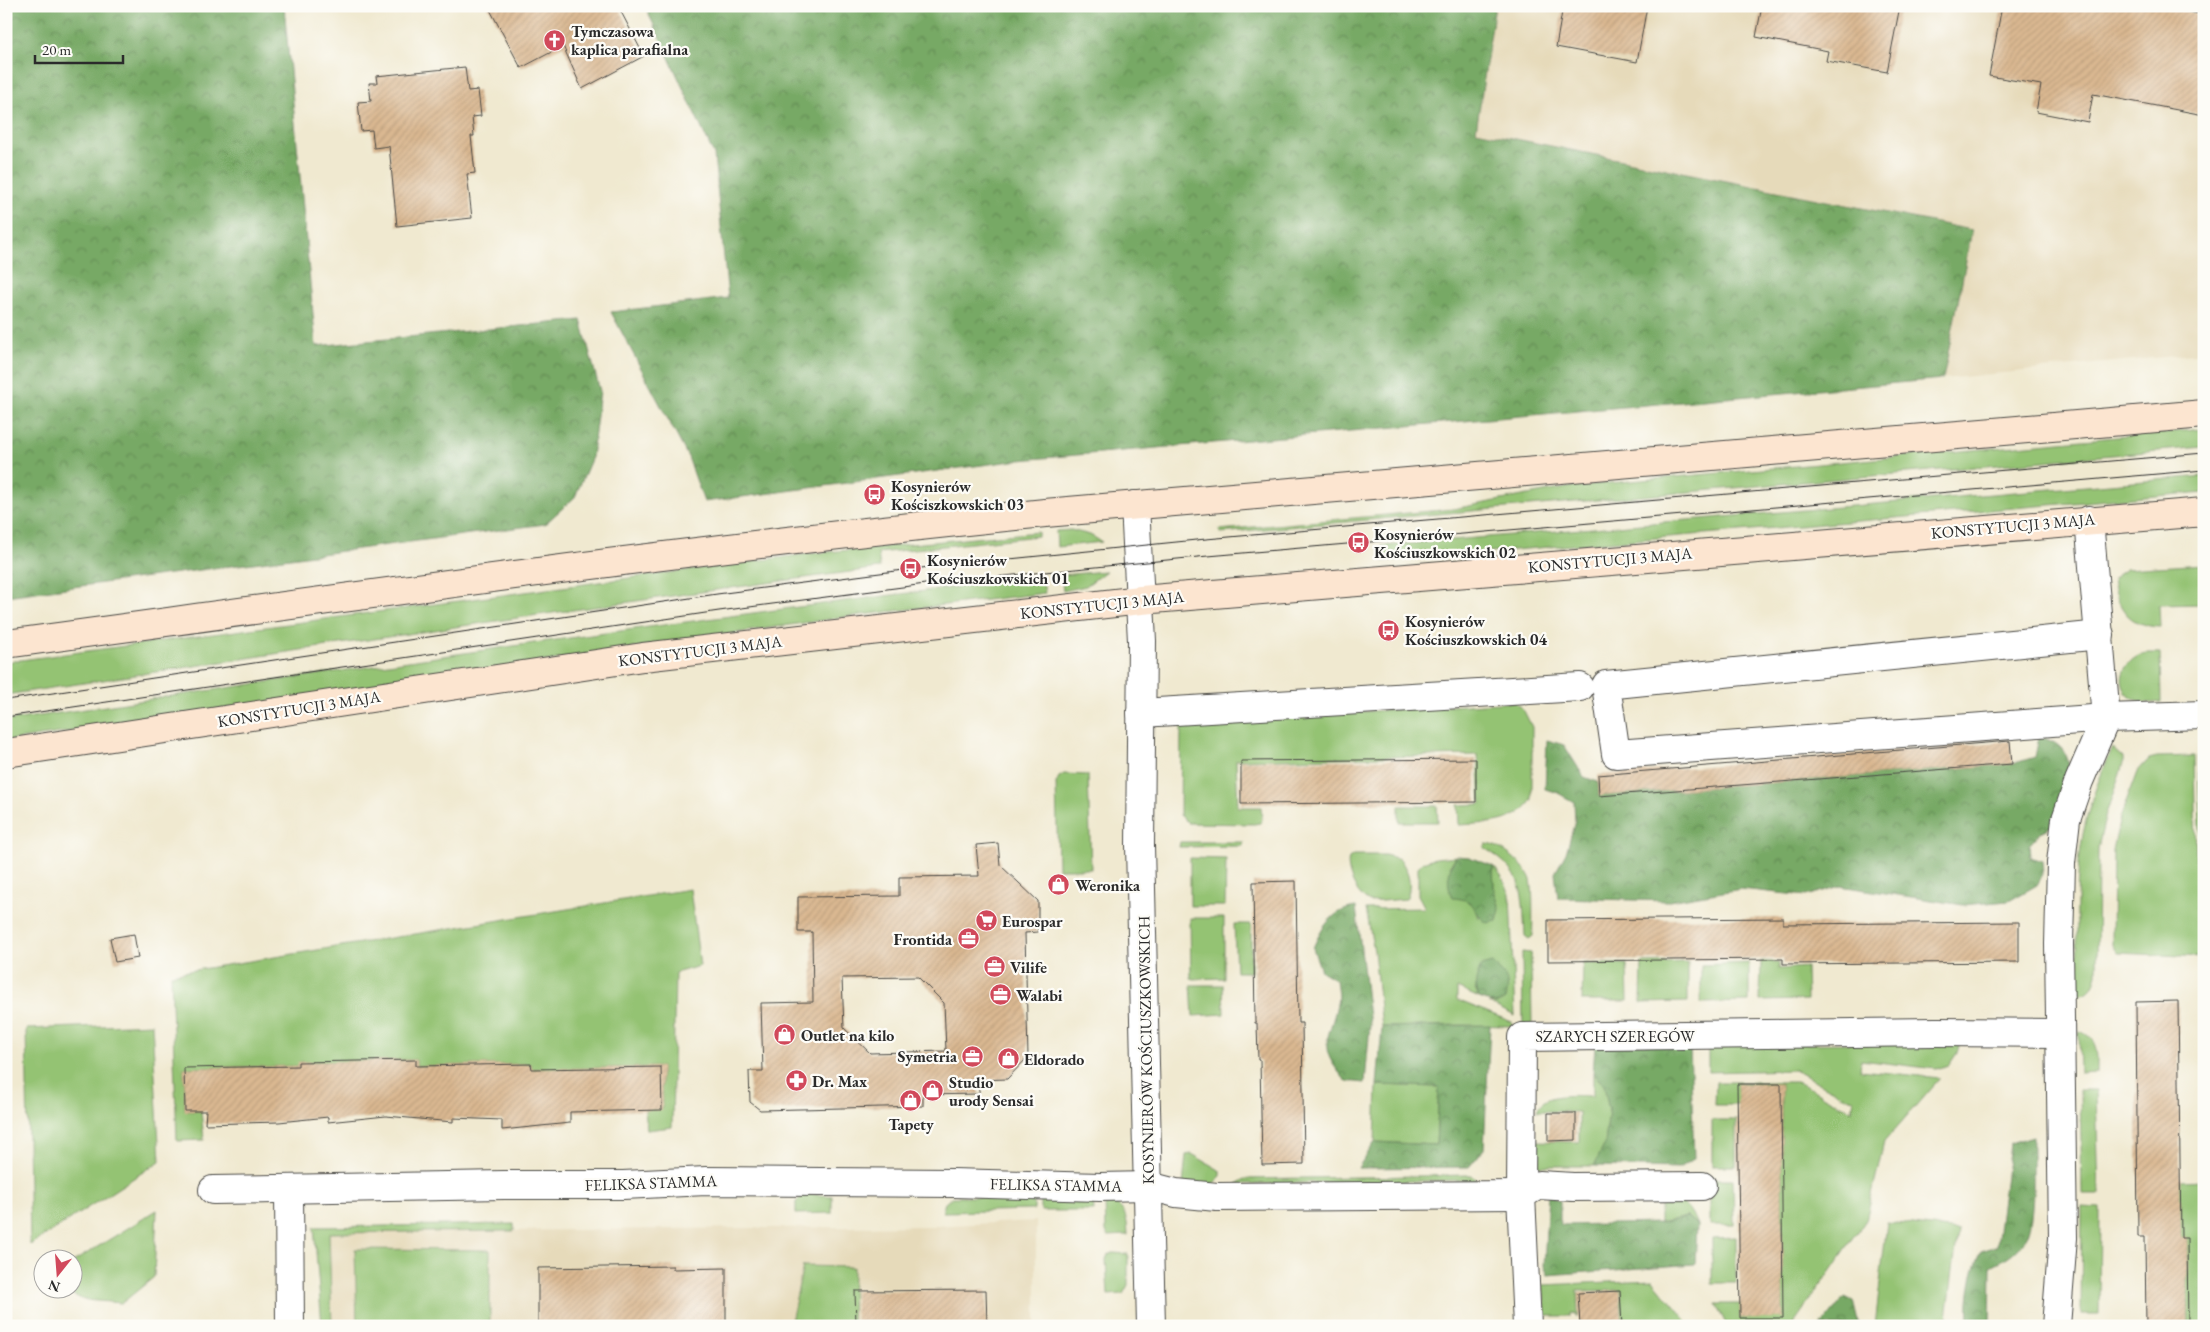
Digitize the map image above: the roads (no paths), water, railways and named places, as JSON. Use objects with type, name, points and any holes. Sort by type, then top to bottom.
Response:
[{"type":"street","points":[[6,644],[703,551],[909,526],[2204,414]]},
{"type":"street","name":"KOSYNIERÓW KOŚCIUSZKOWSKICH","points":[[1135,505],[1141,600],[1140,845],[1151,1326]]},
{"type":"street","name":"KONSTYTUCJI 3 MAJA","points":[[6,753],[642,657],[1141,600],[2089,520],[2204,512]]},
{"type":"street","points":[[2056,1326],[2063,1238],[2059,1033],[2059,905],[2066,819],[2079,781],[2106,718],[2089,520]]},
{"type":"street","points":[[2100,635],[1606,685],[1616,754],[2106,718],[2204,715]]},
{"type":"street","points":[[1142,713],[1580,687]]},
{"type":"street","name":"SZARYCH SZEREGÓW","points":[[1521,1195],[1522,1037],[1936,1032],[2059,1033]]},
{"type":"street","name":"FELIKSA STAMMA","points":[[213,1190],[494,1185],[623,1185],[706,1181],[953,1183],[1100,1187],[1149,1186]]},
{"type":"street","points":[[1149,1186],[1176,1193],[1217,1197],[1521,1195],[1538,1185],[1573,1187],[1702,1186]]},
{"type":"street","points":[[289,1190],[290,1326]]},
{"type":"street","points":[[1521,1195],[1526,1326]]},
{"type":"tram line","points":[[6,700],[717,594],[911,569],[1206,539],[2204,453]]},
{"type":"tram line","points":[[6,717],[719,611],[933,583],[1208,556],[2204,470]]},
{"type":"place","name":"Tymczasowa kaplica parafialna","points":[[555,40]]},
{"type":"place","name":"Kosynierów Kościszkowskich 03","points":[[875,495]]},
{"type":"place","name":"Kosynierów Kościuszkowskich 02","points":[[1358,543]]},
{"type":"place","name":"Kosynierów Kościuszkowskich 01","points":[[911,569]]},
{"type":"place","name":"Kosynierów Kościuszkowskich 04","points":[[1389,630]]},
{"type":"place","name":"Weronika","points":[[1059,885]]},
{"type":"place","name":"Eurospar","points":[[986,921]]},
{"type":"place","name":"Frontida","points":[[968,939]]},
{"type":"place","name":"Vilife","points":[[994,967]]},
{"type":"place","name":"Walabi","points":[[1000,995]]},
{"type":"place","name":"Outlet na kilo","points":[[785,1035]]},
{"type":"place","name":"Symetria","points":[[973,1056]]},
{"type":"place","name":"Eldorado","points":[[1008,1059]]},
{"type":"place","name":"Dr. Max","points":[[796,1081]]},
{"type":"place","name":"Studio urody Sensai","points":[[933,1091]]},
{"type":"place","name":"Tapety","points":[[911,1100]]}]
